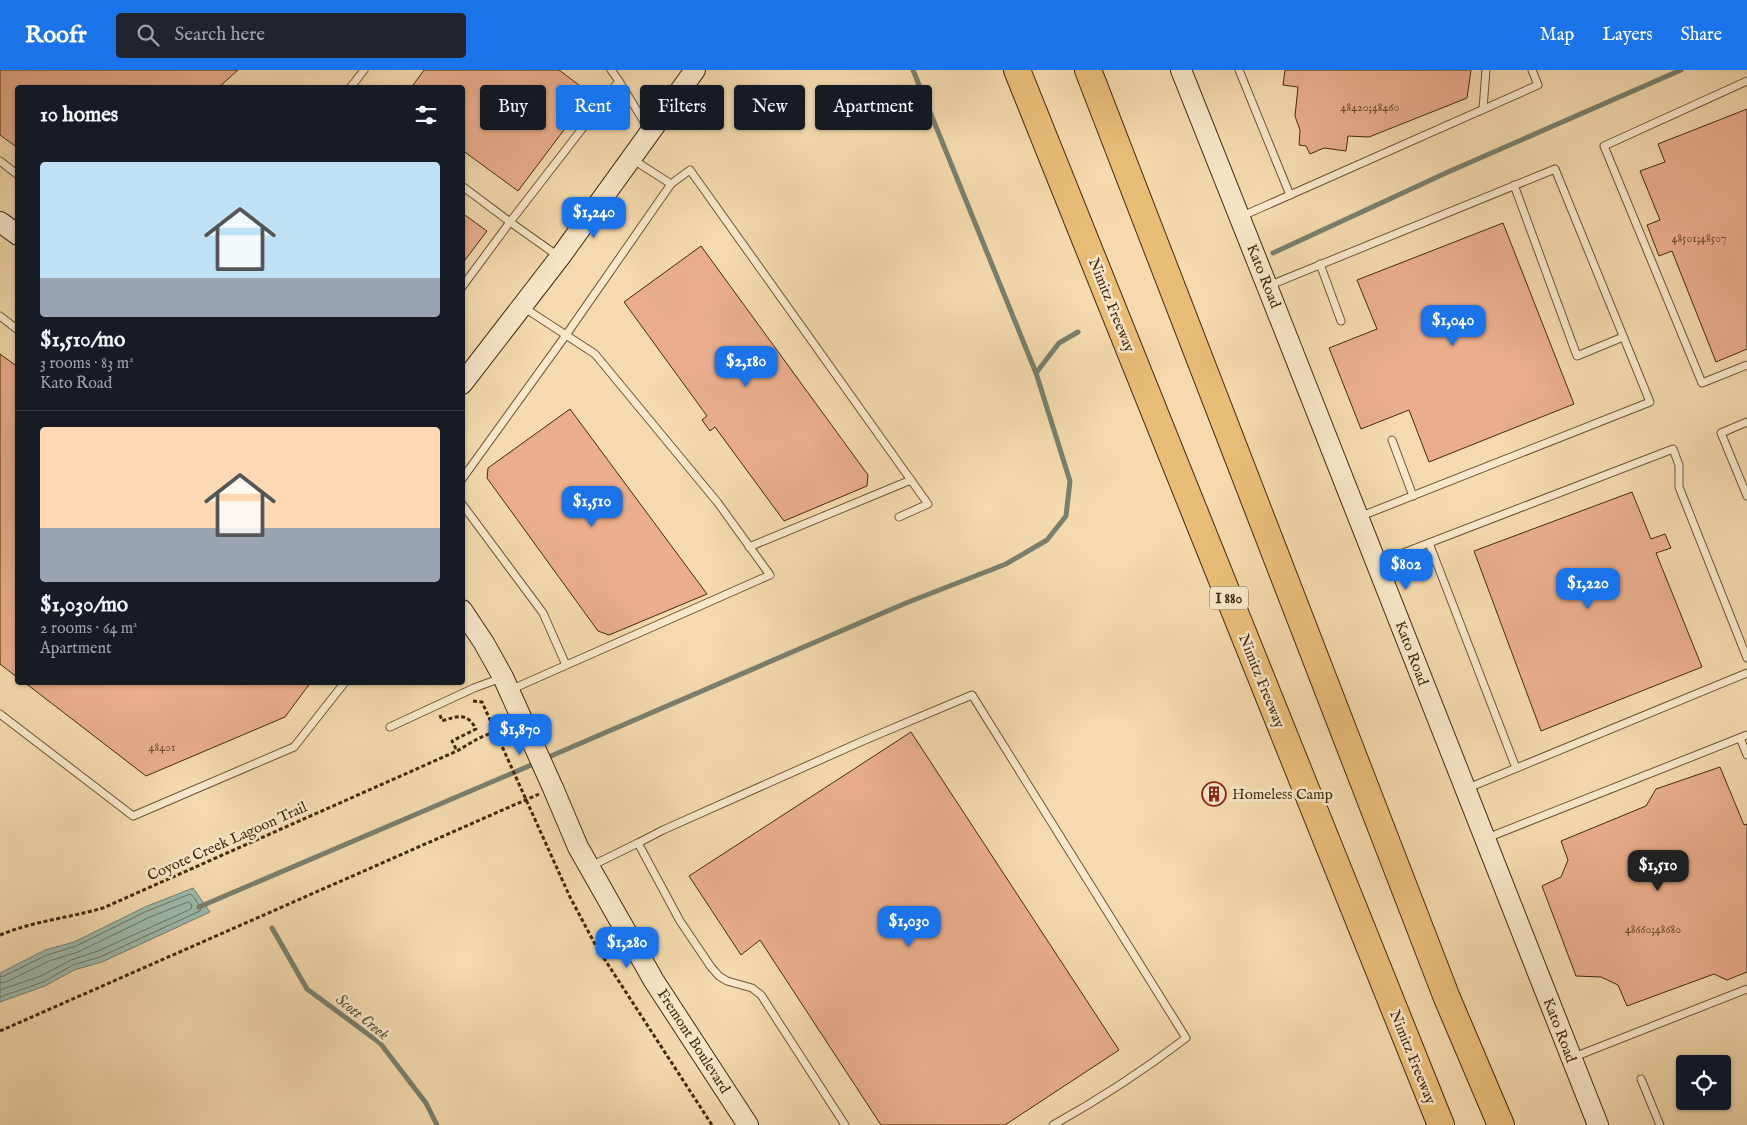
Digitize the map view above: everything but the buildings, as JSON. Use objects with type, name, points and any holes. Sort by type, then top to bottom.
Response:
[{"type":"highway","name":"Nimitz Freeway","points":[[1017,70],[1441,1125]]},
{"type":"highway","points":[[1088,70],[1437,970],[1501,1125]]},
{"type":"street","name":"Kato Road","points":[[1181,70],[1598,1125]]},
{"type":"street","points":[[465,380],[560,257],[651,131],[689,72]]},
{"type":"street","points":[[0,222],[15,233]]},
{"type":"street","name":"Fremont Boulevard","points":[[465,615],[484,643],[506,684],[578,847],[589,867],[654,981],[748,1125]]},
{"type":"lane","points":[[352,85],[364,70]]},
{"type":"lane","points":[[611,70],[651,131]]},
{"type":"lane","points":[[1239,70],[1290,195]]},
{"type":"lane","points":[[1483,109],[1486,70]]},
{"type":"lane","points":[[1240,217],[1538,85],[1532,70]]},
{"type":"lane","points":[[465,283],[619,81]]},
{"type":"lane","points":[[1747,81],[1604,146],[1702,383],[1747,365]]},
{"type":"lane","points":[[631,158],[670,184]]},
{"type":"lane","points":[[0,161],[15,173]]},
{"type":"lane","points":[[1267,286],[1554,169],[1650,402],[1358,517]]},
{"type":"lane","points":[[465,475],[566,335],[670,184],[690,170],[928,504],[899,517]]},
{"type":"lane","points":[[1514,185],[1577,356],[1623,337]]},
{"type":"lane","points":[[465,188],[560,257]]},
{"type":"lane","points":[[1320,264],[1341,321]]},
{"type":"lane","points":[[390,727],[474,688],[506,684],[566,665],[770,575],[718,503],[594,354],[522,306]]},
{"type":"lane","points":[[0,316],[15,328]]},
{"type":"lane","points":[[1747,422],[1721,434],[1747,496]]},
{"type":"lane","points":[[1392,440],[1413,496]]},
{"type":"lane","points":[[1376,563],[1673,449],[1678,465],[1678,487],[1747,658]]},
{"type":"lane","points":[[749,547],[911,480]]},
{"type":"lane","points":[[465,508],[543,613],[566,665]]},
{"type":"lane","points":[[1430,542],[1516,768]]},
{"type":"lane","points":[[1465,789],[1747,674]]},
{"type":"lane","points":[[0,714],[134,816],[294,748],[344,685]]},
{"type":"lane","points":[[589,867],[663,830],[864,740],[972,695],[1186,1038],[1151,1065],[1099,1099],[1053,1125]]},
{"type":"lane","points":[[1485,839],[1744,736],[1747,755]]},
{"type":"lane","points":[[638,843],[680,921],[711,967],[719,976],[727,981],[752,988],[761,995],[845,1125]]},
{"type":"lane","points":[[1571,1058],[1747,989]]},
{"type":"lane","points":[[1641,1079],[1660,1125]]},
{"type":"path","points":[[466,704],[475,700],[482,702],[570,897],[596,946],[712,1125]]},
{"type":"path","points":[[448,711],[439,715],[442,722],[457,716],[465,717],[472,721],[476,729],[452,741],[457,751]]},
{"type":"path","name":"Coyote Creek Lagoon Trail","points":[[0,935],[43,920],[78,915],[103,908],[457,751],[479,738],[496,731],[520,714]]},
{"type":"path","points":[[0,1030],[553,788]]},
{"type":"water","points":[[193,888],[210,912],[102,962],[74,970],[45,986],[0,1002],[0,973],[45,950],[74,942],[145,907]]},
{"type":"waterway","points":[[544,759],[906,603],[1006,564],[1047,540],[1066,516],[1070,481],[1036,373],[913,70]]},
{"type":"waterway","points":[[1273,253],[1448,172],[1681,70]]},
{"type":"waterway","points":[[1036,373],[1059,343],[1078,332]]},
{"type":"waterway","points":[[199,907],[536,763]]},
{"type":"waterway","name":"Scott Creek","points":[[272,928],[307,989],[380,1043],[426,1103],[437,1125]]},
{"type":"place","name":"Homeless Camp","points":[[1214,794]]}]
